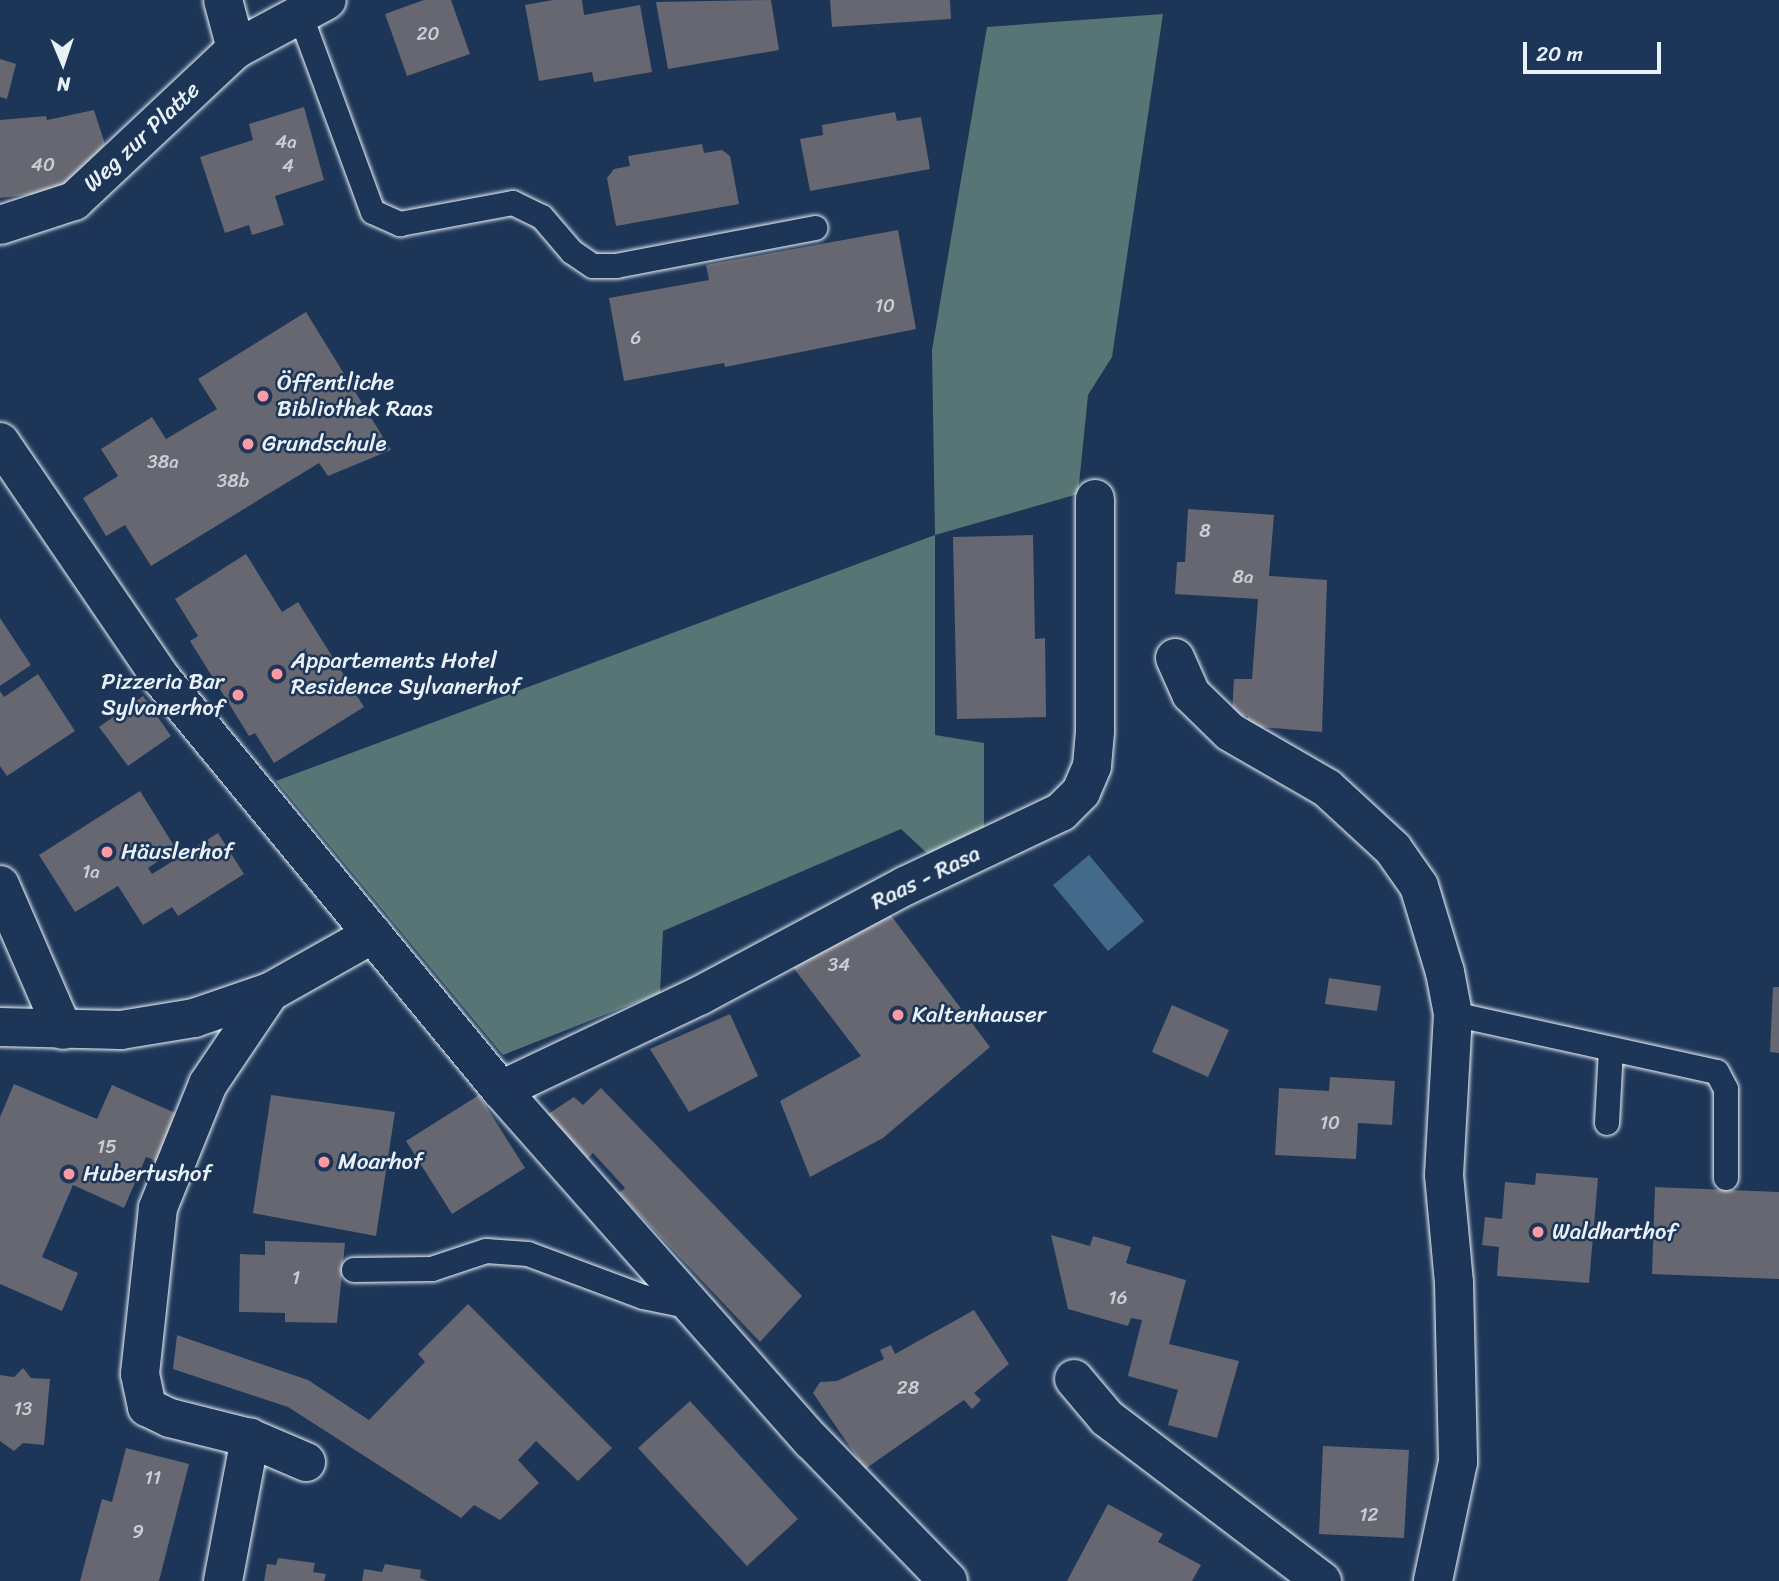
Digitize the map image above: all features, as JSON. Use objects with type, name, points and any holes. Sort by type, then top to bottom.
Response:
[{"type":"street","points":[[223,0],[236,50]]},
{"type":"street","name":"Weg zur Platte","points":[[0,225],[74,201],[236,50],[313,7]]},
{"type":"street","points":[[0,443],[161,678],[501,1090],[812,1441],[948,1581]]},
{"type":"street","name":"Raas - Rasa","points":[[501,1090],[699,996],[905,886],[1061,812],[1075,799],[1092,766],[1095,732],[1095,499]]},
{"type":"street","points":[[1175,658],[1191,694],[1230,732],[1327,788],[1393,849],[1419,886],[1453,1014],[1444,1175],[1454,1283],[1458,1462],[1433,1581]]},
{"type":"street","points":[[0,885],[63,1030]]},
{"type":"street","points":[[0,1027],[121,1030],[194,1018],[271,992],[373,934]]},
{"type":"street","points":[[271,992],[208,1084],[158,1208],[140,1374],[147,1407],[170,1418],[250,1437],[306,1462]]},
{"type":"street","points":[[1074,1379],[1107,1418],[1322,1581]]},
{"type":"street","points":[[223,1581],[250,1437]]},
{"type":"lane","points":[[313,7],[373,212],[400,224],[513,203],[542,217],[572,252],[593,266],[616,266],[815,228]]},
{"type":"lane","points":[[1453,1014],[1717,1072],[1726,1089],[1726,1178]]},
{"type":"lane","points":[[1607,1123],[1611,1049]]},
{"type":"lane","points":[[355,1270],[432,1269],[486,1251],[528,1254],[643,1297],[693,1307]]},
{"type":"green space","points":[[1163,14],[1112,357],[1088,395],[1078,494],[935,535],[932,350],[987,27]]},
{"type":"green space","points":[[935,535],[935,735],[984,743],[984,829],[930,856],[901,829],[663,931],[660,993],[503,1055],[276,781]]},
{"type":"water","points":[[1089,855],[1144,921],[1108,951],[1053,885]]},
{"type":"building","points":[[424,0],[451,0],[470,54],[407,76],[385,14]]},
{"type":"building","points":[[553,0],[582,0],[584,15],[640,5],[652,72],[594,82],[592,72],[539,81],[525,5]]},
{"type":"building","points":[[771,0],[779,50],[668,69],[656,2]]},
{"type":"building","points":[[830,0],[950,0],[951,19],[832,27]]},
{"type":"building","points":[[0,59],[16,64],[7,99],[0,97]]},
{"type":"building","points":[[304,107],[324,180],[275,196],[284,225],[252,235],[249,225],[225,233],[200,157],[253,140],[249,124]]},
{"type":"building","points":[[94,110],[105,144],[67,190],[0,198],[0,120],[46,116],[47,120]]},
{"type":"building","points":[[895,112],[897,121],[921,117],[930,169],[810,191],[800,139],[823,135],[822,125]]},
{"type":"building","points":[[702,144],[704,153],[722,150],[730,156],[739,204],[616,226],[607,178],[614,169],[630,166],[628,156]]},
{"type":"building","points":[[898,230],[916,329],[725,367],[724,363],[624,381],[609,298],[709,280],[706,265]]},
{"type":"building","name":"Grundschule","points":[[306,312],[391,450],[328,476],[319,463],[151,566],[125,525],[106,536],[83,498],[118,476],[101,449],[152,417],[166,439],[217,409],[198,379]]},
{"type":"building","points":[[1188,509],[1274,515],[1269,576],[1327,580],[1322,732],[1247,726],[1248,716],[1232,715],[1234,679],[1252,679],[1258,599],[1175,594],[1177,562],[1185,562]]},
{"type":"building","points":[[1033,535],[1035,639],[1045,638],[1046,717],[957,719],[953,537]]},
{"type":"building","name":"Appartements Hotel Residence Sylvanerhof","points":[[246,554],[282,612],[298,602],[364,707],[274,763],[255,733],[249,736],[190,641],[198,636],[175,599]]},
{"type":"building","points":[[0,618],[31,665],[0,686]]},
{"type":"building","points":[[38,674],[75,731],[7,776],[0,766],[0,691],[4,697]]},
{"type":"building","points":[[143,696],[171,736],[128,766],[99,727]]},
{"type":"building","points":[[140,791],[176,849],[148,868],[152,874],[218,833],[244,874],[178,916],[172,907],[143,925],[118,886],[75,912],[39,855]]},
{"type":"building","name":"Kaltenhauser","points":[[886,909],[990,1047],[883,1138],[810,1177],[780,1101],[861,1056],[792,966]]},
{"type":"building","points":[[1329,978],[1381,986],[1377,1011],[1325,1004]]},
{"type":"building","points":[[1773,987],[1779,987],[1779,1053],[1770,1052]]},
{"type":"building","points":[[1172,1005],[1229,1030],[1208,1077],[1152,1052]]},
{"type":"building","points":[[730,1014],[758,1076],[689,1112],[650,1049]]},
{"type":"building","points":[[1330,1077],[1395,1081],[1392,1125],[1358,1123],[1356,1159],[1275,1155],[1279,1088],[1329,1091]]},
{"type":"building","name":"Hubertushof","points":[[14,1084],[97,1119],[112,1085],[182,1116],[162,1163],[146,1157],[124,1208],[73,1185],[42,1257],[78,1273],[62,1311],[0,1284],[0,1117]]},
{"type":"building","points":[[601,1088],[802,1296],[760,1342],[619,1193],[625,1188],[593,1153],[587,1159],[545,1116],[574,1097],[583,1105]]},
{"type":"building","name":"Moarhof","points":[[271,1095],[395,1112],[376,1236],[253,1213]]},
{"type":"building","points":[[479,1095],[525,1168],[452,1214],[406,1141]]},
{"type":"building","name":"Waldharthof","points":[[1536,1173],[1598,1178],[1589,1283],[1497,1276],[1499,1247],[1482,1245],[1485,1217],[1502,1219],[1505,1182],[1535,1185]]},
{"type":"building","points":[[1655,1187],[1779,1192],[1779,1279],[1652,1274]]},
{"type":"building","points":[[1051,1235],[1090,1246],[1093,1236],[1131,1247],[1126,1263],[1186,1280],[1169,1344],[1239,1361],[1217,1438],[1168,1425],[1178,1390],[1128,1376],[1142,1320],[1131,1318],[1128,1326],[1068,1309]]},
{"type":"building","points":[[265,1241],[345,1243],[337,1323],[285,1322],[285,1313],[239,1312],[240,1254],[265,1255]]},
{"type":"building","points":[[468,1304],[612,1448],[578,1481],[536,1441],[518,1460],[539,1483],[500,1520],[474,1505],[461,1518],[288,1407],[173,1369],[177,1335],[308,1380],[369,1420],[425,1362],[418,1354]]},
{"type":"building","points":[[974,1310],[1009,1364],[974,1393],[981,1400],[972,1409],[964,1400],[865,1469],[813,1393],[820,1382],[837,1381],[884,1359],[880,1350],[891,1345],[895,1354]]},
{"type":"building","points":[[23,1368],[31,1378],[50,1379],[44,1445],[23,1443],[14,1451],[0,1441],[0,1375],[14,1377]]},
{"type":"building","points":[[690,1401],[798,1519],[747,1566],[638,1448]]},
{"type":"building","points":[[1323,1446],[1409,1450],[1404,1538],[1319,1534]]},
{"type":"building","points":[[126,1448],[189,1464],[159,1581],[80,1581],[102,1499],[112,1502]]},
{"type":"building","points":[[1108,1504],[1163,1534],[1158,1542],[1201,1565],[1192,1581],[1067,1581]]},
{"type":"building","points":[[278,1558],[315,1563],[313,1572],[326,1574],[324,1581],[264,1581],[267,1564],[276,1565]]},
{"type":"building","points":[[385,1564],[421,1570],[420,1578],[428,1581],[362,1581],[364,1569],[382,1572]]},
{"type":"place","name":"Öffentliche Bibliothek Raas","points":[[263,396]]},
{"type":"place","name":"Grundschule","points":[[248,444]]},
{"type":"place","name":"Appartements Hotel Residence Sylvanerhof","points":[[277,674]]},
{"type":"place","name":"Pizzeria Bar Sylvanerhof","points":[[238,695]]},
{"type":"place","name":"Häuslerhof","points":[[107,852]]},
{"type":"place","name":"Kaltenhauser","points":[[898,1015]]},
{"type":"place","name":"Moarhof","points":[[324,1162]]},
{"type":"place","name":"Hubertushof","points":[[69,1174]]},
{"type":"place","name":"Waldharthof","points":[[1538,1232]]}]
